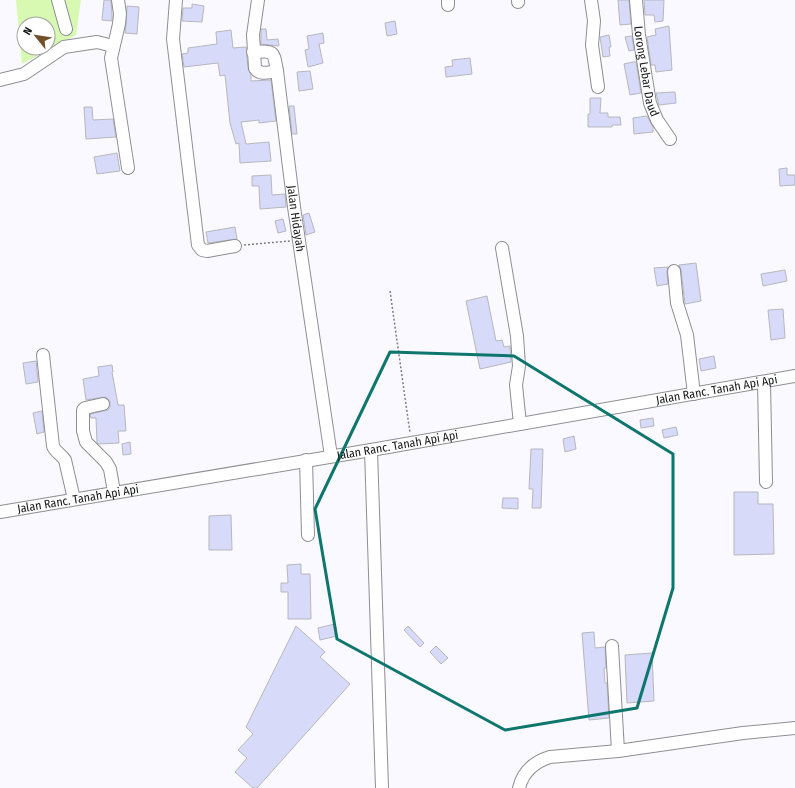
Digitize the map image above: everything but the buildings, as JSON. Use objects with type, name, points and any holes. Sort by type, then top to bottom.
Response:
[{"type":"street","points":[[58,0],[66,29]]},
{"type":"street","points":[[118,0],[120,14],[119,24],[111,58],[128,168]]},
{"type":"street","points":[[176,0],[173,39],[198,245],[202,250],[207,251],[236,246]]},
{"type":"street","points":[[258,0],[253,35],[255,68],[257,72],[261,73],[277,72]]},
{"type":"street","points":[[591,0],[594,21],[592,45],[598,87]]},
{"type":"street","name":"Lorong Lebar Daud","points":[[636,0],[638,35],[650,103],[656,120],[670,139]]},
{"type":"street","points":[[0,80],[24,74],[64,47],[97,42],[113,46]]},
{"type":"street","name":"Jalan Hidayah","points":[[253,52],[269,51],[274,56],[294,207],[331,456]]},
{"type":"street","points":[[502,248],[517,336],[519,366],[516,386],[520,424]]},
{"type":"street","points":[[674,271],[677,303],[687,335],[694,394]]},
{"type":"street","points":[[43,355],[53,446],[65,460],[74,499]]},
{"type":"street","name":"Jalan Ranc. Tanah Api Api","points":[[0,512],[371,450],[795,376]]},
{"type":"street","points":[[764,382],[766,482]]},
{"type":"street","points":[[103,404],[85,408],[83,410],[84,431],[86,442],[106,462],[110,469],[114,492]]},
{"type":"street","points":[[371,450],[382,788]]},
{"type":"street","points":[[306,460],[308,535]]},
{"type":"street","points":[[612,646],[618,751]]},
{"type":"street","points":[[519,788],[525,774],[532,766],[539,760],[550,757],[618,751],[743,733],[795,728]]},
{"type":"path","points":[[236,246],[300,240]]},
{"type":"path","points":[[390,291],[411,443]]},
{"type":"highlighted area","points":[[390,352],[514,356],[673,454],[673,588],[637,708],[505,730],[337,639],[315,509]]},
{"type":"green space","points":[[16,0],[81,0],[76,35],[56,46],[56,16],[18,16]]},
{"type":"green space","points":[[21,56],[37,56],[22,64]]}]
